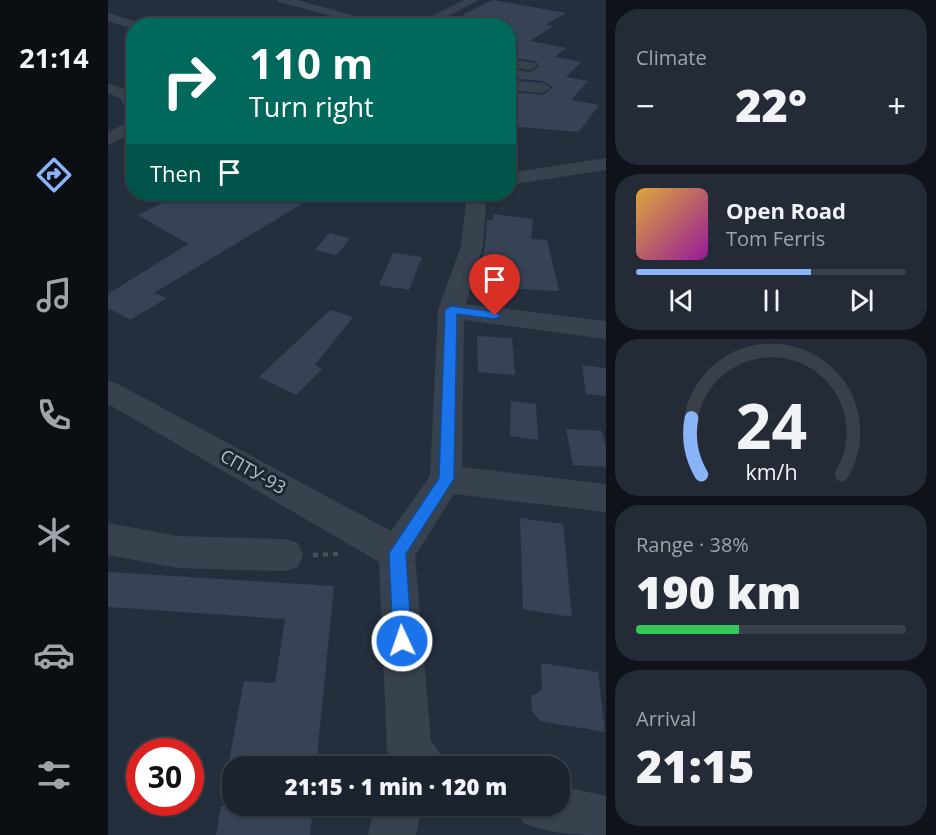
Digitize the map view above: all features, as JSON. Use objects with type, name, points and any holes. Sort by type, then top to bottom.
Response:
[{"type":"street","points":[[283,0],[354,18]]},
{"type":"street","points":[[435,18],[473,0]]},
{"type":"street","points":[[108,17],[126,23]]},
{"type":"street","points":[[516,64],[530,66]]},
{"type":"street","points":[[516,86],[543,88]]},
{"type":"street","points":[[108,88],[126,95]]},
{"type":"street","points":[[108,140],[126,129]]},
{"type":"street","points":[[516,178],[606,164]]},
{"type":"street","points":[[576,168],[596,181]]},
{"type":"street","points":[[414,756],[409,750],[397,553],[446,479],[451,310],[472,246],[479,201]]},
{"type":"street","points":[[451,310],[606,330]]},
{"type":"street","name":"СПТУ-93","points":[[108,392],[397,553]]},
{"type":"street","points":[[446,479],[606,498]]},
{"type":"street","points":[[108,539],[177,552],[285,555]]},
{"type":"street","points":[[570,812],[606,820]]},
{"type":"street","points":[[392,835],[397,816]]},
{"type":"building","points":[[493,0],[566,13],[545,25],[553,26],[530,41],[566,48],[555,57],[581,62],[566,77],[588,81],[571,100],[599,105],[579,132],[516,127],[516,93],[543,95],[553,87],[543,81],[516,79],[516,70],[530,72],[539,67],[535,61],[516,58],[516,18],[477,18],[462,15]]},
{"type":"building","points":[[166,201],[306,201],[154,293],[167,298],[130,320],[108,308],[108,294],[188,244],[138,215]]},
{"type":"building","points":[[494,214],[533,219],[531,239],[547,240],[559,291],[501,288],[501,295],[477,292],[487,220],[492,220]]},
{"type":"building","points":[[329,233],[350,238],[337,255],[315,250]]},
{"type":"building","points":[[393,253],[422,257],[409,290],[379,285]]},
{"type":"building","points":[[330,310],[353,317],[315,365],[322,369],[296,395],[259,377]]},
{"type":"building","points":[[477,336],[512,338],[515,375],[478,372]]},
{"type":"building","points":[[582,365],[606,368],[606,396],[586,394]]},
{"type":"building","points":[[511,401],[536,404],[538,440],[510,436]]},
{"type":"building","points":[[566,429],[602,431],[606,448],[606,467],[573,465]]},
{"type":"building","points":[[520,518],[563,524],[572,617],[523,609]]},
{"type":"building","points":[[108,572],[334,586],[317,756],[230,756],[244,681],[275,683],[285,619],[108,607]]},
{"type":"building","points":[[541,663],[598,672],[605,732],[540,721],[532,711],[531,696],[542,690]]},
{"type":"building","points":[[221,806],[222,816],[312,816],[310,835],[216,835]]},
{"type":"route","points":[[402,641],[397,553],[446,479],[451,310],[495,316]]}]
